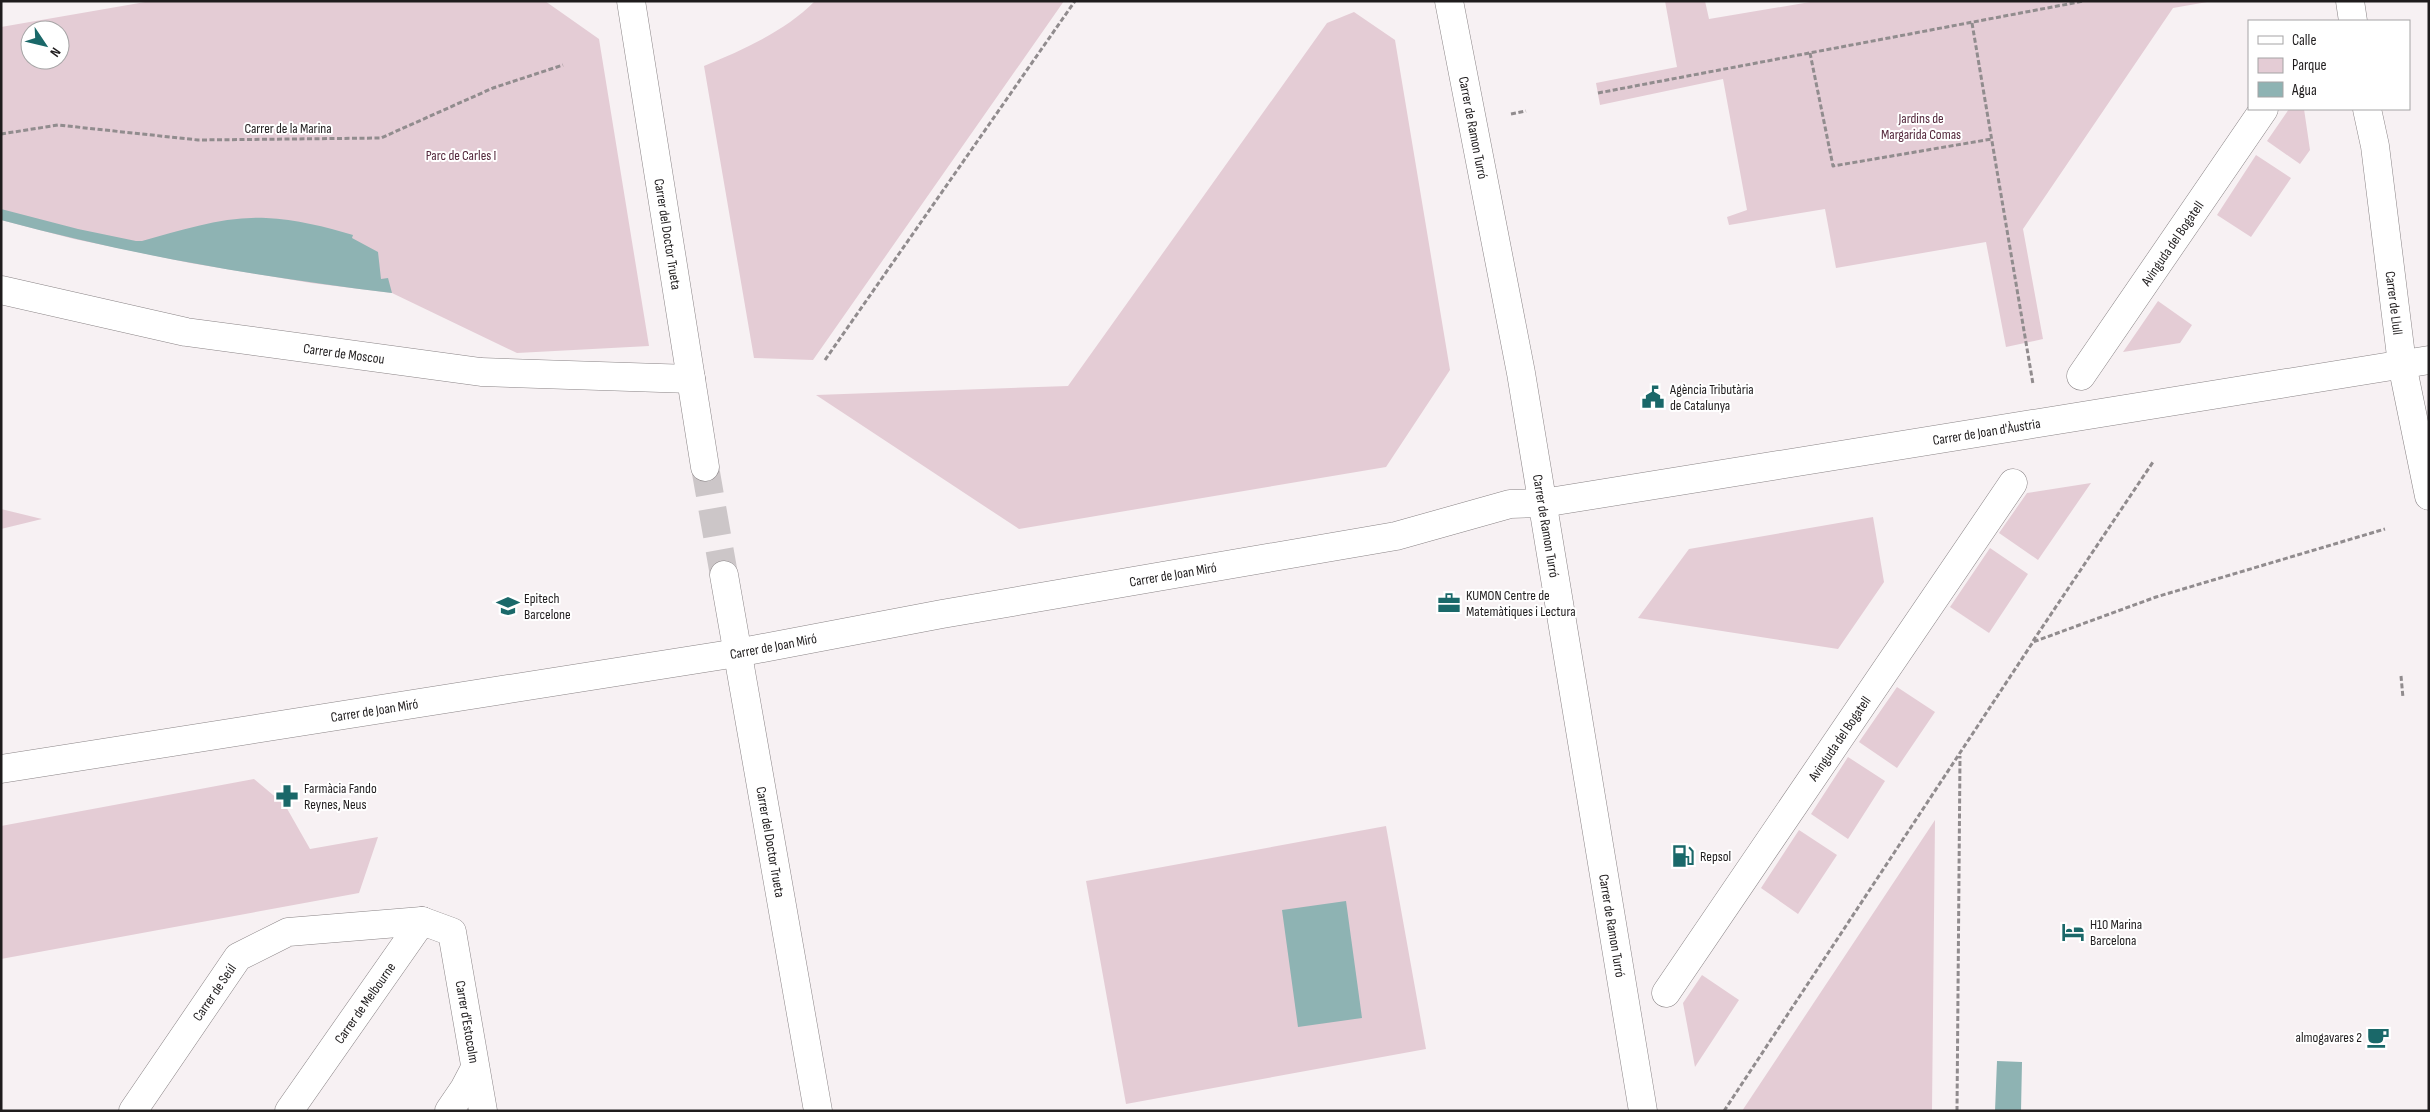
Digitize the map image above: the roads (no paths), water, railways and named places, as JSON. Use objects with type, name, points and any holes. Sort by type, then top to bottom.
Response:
[{"type":"street","name":"Carrer del Doctor Trueta","points":[[631,1],[705,467]]},
{"type":"street","name":"Carrer de Ramon Turró","points":[[1449,1],[1521,373],[1644,1111]]},
{"type":"street","points":[[2350,1],[2353,20]]},
{"type":"street","name":"Avinguda del Bogatell","points":[[2081,376],[2263,110]]},
{"type":"street","name":"Carrer de Llull","points":[[2367,110],[2375,146],[2402,364],[2429,496]]},
{"type":"street","name":"Carrer de Moscou","points":[[1,290],[186,332],[481,372],[691,379]]},
{"type":"street","name":"Carrer de Joan d'Àustria","points":[[1543,503],[2429,360]]},
{"type":"street","name":"Avinguda del Bogatell","points":[[1666,993],[2012,484]]},
{"type":"street","name":"Carrer de Joan Miró","points":[[1,768],[736,653],[952,612],[1396,536],[1510,504],[1543,503]]},
{"type":"street","name":"Carrer del Doctor Trueta","points":[[724,574],[736,653],[818,1111]]},
{"type":"street","name":"Carrer d'Estocolm","points":[[422,921],[452,932],[483,1111]]},
{"type":"street","name":"Carrer de Seúl","points":[[133,1111],[238,957],[288,932],[422,921]]},
{"type":"street","name":"Carrer de Melbourne","points":[[289,1111],[422,921]]},
{"type":"street","points":[[449,1111],[475,1068]]},
{"type":"water","points":[[1,209],[78,229],[136,241],[219,221],[235,219],[266,218],[310,224],[353,235],[352,238],[378,252],[381,279],[388,278],[392,293],[195,264],[98,244],[1,220]]},
{"type":"water","points":[[1346,901],[1362,1018],[1298,1027],[1282,910]]},
{"type":"water","points":[[1997,1061],[2022,1062],[2021,1111],[1995,1111]]},
{"type":"tunnel","points":[[705,467],[724,575]]},
{"type":"place","name":"Agència Tributària de Catalunya","points":[[1653,397]]},
{"type":"place","name":"KUMON Centre de Matemàtiques i Lectura","points":[[1449,603]]},
{"type":"place","name":"Epitech Barcelone","points":[[508,606]]},
{"type":"place","name":"Farmàcia Fando Reynes, Neus","points":[[287,796]]},
{"type":"place","name":"Repsol","points":[[1683,856]]},
{"type":"place","name":"H10 Marina Barcelona","points":[[2073,932]]},
{"type":"place","name":"almogavares 2","points":[[2378,1037]]},
{"type":"park label","name":"Jardins de Margarida Comas","points":[[1921,126]]},
{"type":"park label","name":"Parc de Carles I","points":[[461,155]]}]
